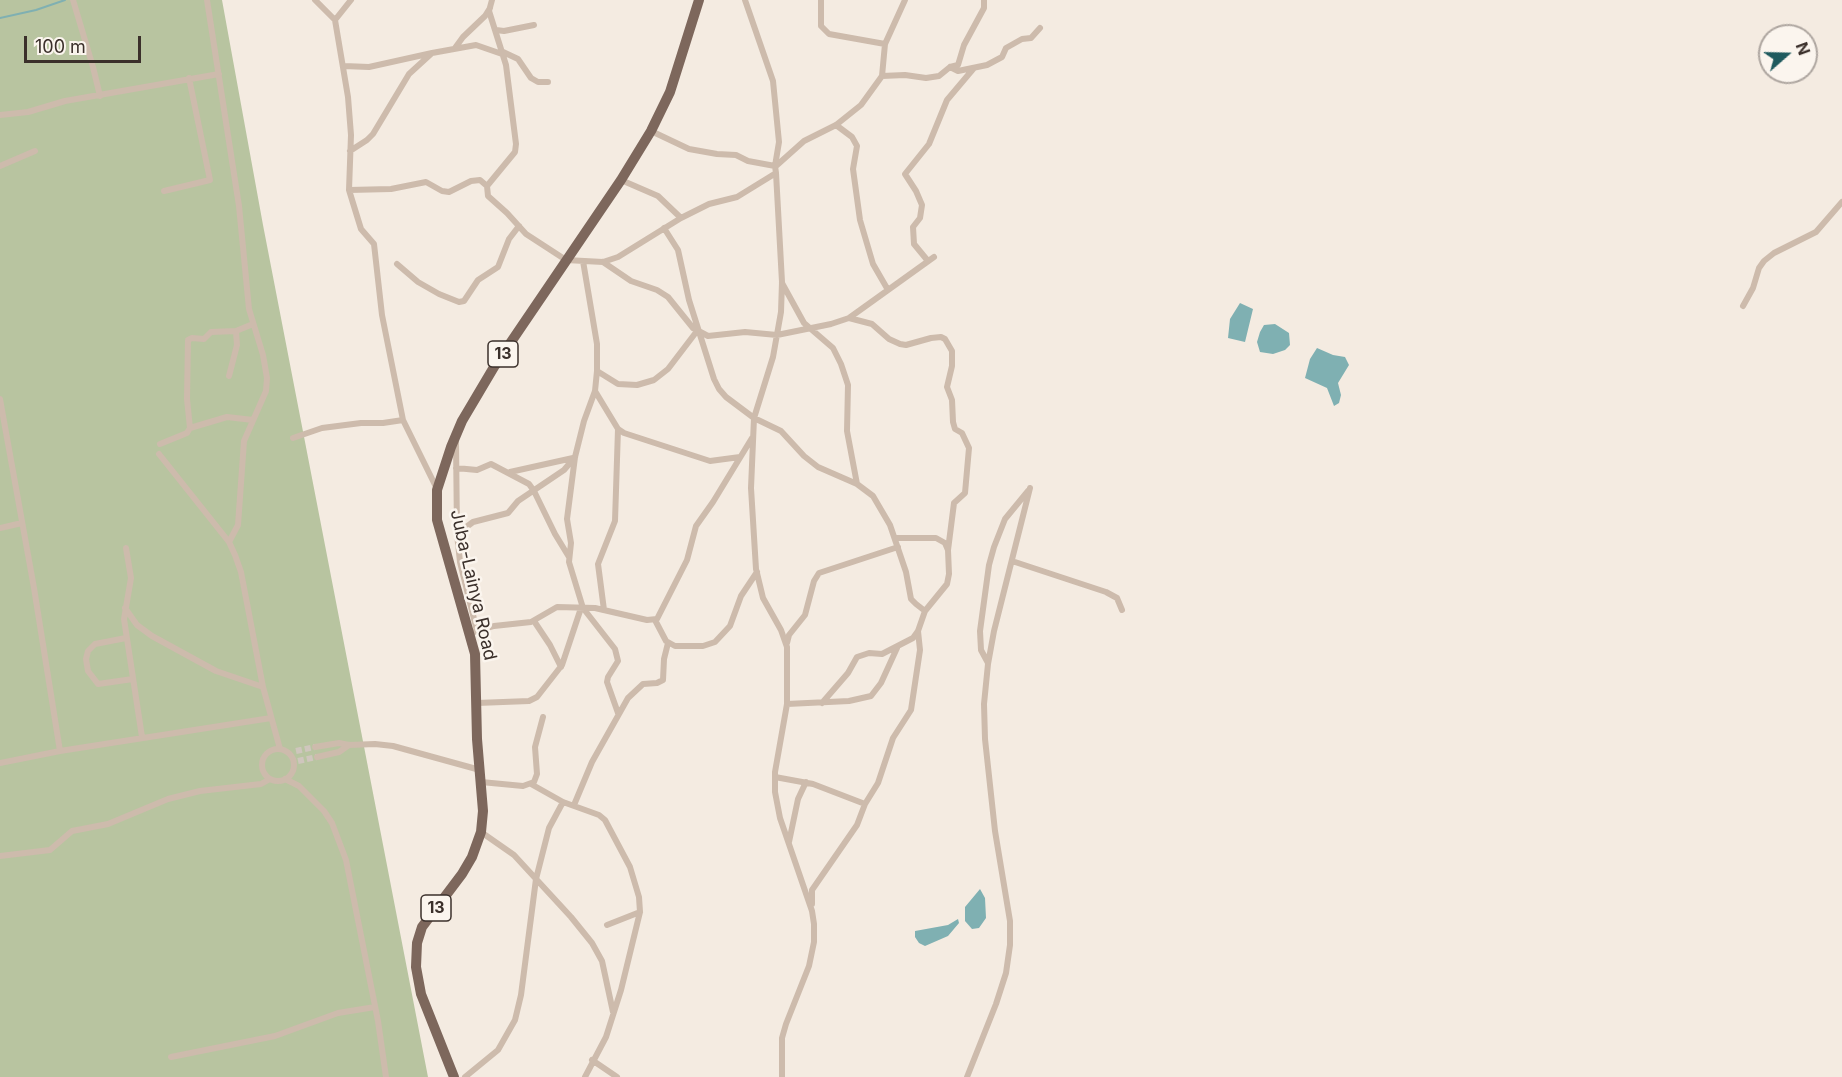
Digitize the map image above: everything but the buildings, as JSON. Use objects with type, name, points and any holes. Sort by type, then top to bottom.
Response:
[{"type":"main road","name":"Juba-Lainya Road","points":[[454,1077],[421,994],[416,967],[417,943],[422,927],[472,857],[480,832],[483,811],[474,632],[437,520],[437,489],[462,421],[494,367],[621,180],[651,131],[670,92],[699,0]]},
{"type":"street","points":[[73,0],[100,96]]},
{"type":"street","points":[[207,0],[238,196],[246,284],[253,324],[263,355],[267,378],[266,391],[244,441],[238,525],[229,542]]},
{"type":"street","points":[[315,0],[335,20],[348,97],[349,190],[361,229],[374,244],[382,315],[404,420],[437,489]]},
{"type":"street","points":[[335,20],[351,0]]},
{"type":"street","points":[[455,48],[485,16],[492,0]]},
{"type":"street","points":[[745,0],[773,81],[779,142],[776,169],[782,282],[781,312],[773,357],[754,418],[751,488],[757,573],[763,598],[781,630],[787,647]]},
{"type":"street","points":[[821,0],[821,26],[829,34],[885,44]]},
{"type":"street","points":[[349,190],[391,189],[426,182],[442,191],[449,192],[471,181],[480,180],[487,186],[488,196],[537,242],[566,260],[603,262],[618,256],[708,204],[737,197],[776,169],[804,141],[836,125],[861,105],[882,76],[885,44],[904,0]]},
{"type":"street","points":[[882,76],[905,75],[926,78],[939,76],[950,67],[958,65],[964,45],[984,9],[984,0]]},
{"type":"street","points":[[487,186],[515,152],[516,144],[506,65],[490,8]]},
{"type":"street","points":[[496,30],[504,31],[534,25]]},
{"type":"street","points":[[950,67],[958,71],[987,65],[1002,57],[1006,48],[1022,39],[1031,38],[1040,28]]},
{"type":"street","points":[[344,66],[369,67],[476,45],[518,59],[531,78],[538,82],[548,82]]},
{"type":"street","points":[[350,151],[373,134],[410,74],[432,53]]},
{"type":"street","points":[[603,262],[631,281],[657,290],[668,297],[698,333],[715,336],[745,332],[777,335],[849,318],[931,259],[916,247],[913,240],[913,227],[920,218],[922,205],[905,174],[929,144],[947,100],[974,68]]},
{"type":"street","points":[[0,115],[28,112],[65,101],[219,74]]},
{"type":"street","points":[[164,191],[210,180],[189,78]]},
{"type":"street","points":[[836,125],[852,137],[857,146],[852,169],[860,220],[873,264],[888,290]]},
{"type":"street","points":[[651,131],[689,149],[736,155],[776,169]]},
{"type":"street","points":[[0,166],[35,151]]},
{"type":"street","points":[[621,180],[658,196],[681,218]]},
{"type":"street","points":[[1743,306],[1751,294],[1759,268],[1764,261],[1774,253],[1816,232],[1842,202]]},
{"type":"street","points":[[397,264],[418,282],[459,302],[464,301],[478,280],[498,267],[509,239],[519,226]]},
{"type":"street","points":[[664,228],[678,250],[698,333],[719,389],[754,418],[781,431],[804,456],[818,467],[857,484],[873,496],[882,508],[895,538],[911,599],[925,611]]},
{"type":"street","points":[[583,261],[597,344],[597,371],[595,391],[584,421],[575,457],[568,510],[571,543],[570,570],[582,608],[615,649],[618,661],[607,682],[618,714]]},
{"type":"street","points":[[782,282],[803,322],[836,353],[846,378],[847,431],[857,484]]},
{"type":"street","points":[[822,703],[848,673],[857,657],[869,653],[882,654],[909,641],[918,631],[925,611],[945,587],[948,579],[948,550],[954,503],[964,493],[969,448],[962,433],[955,429],[953,422],[952,400],[947,387],[952,359],[949,345],[941,337],[906,345],[895,343],[872,324],[849,318]]},
{"type":"street","points":[[160,444],[186,434],[190,428],[187,399],[188,340],[204,339],[211,332],[236,331],[253,324]]},
{"type":"street","points":[[229,376],[237,345],[236,331]]},
{"type":"street","points":[[597,371],[618,384],[637,385],[654,380],[668,369],[698,333]]},
{"type":"street","points":[[595,391],[618,429],[630,436],[710,461],[741,457]]},
{"type":"street","points":[[0,399],[60,751]]},
{"type":"street","points":[[190,428],[227,417],[253,420]]},
{"type":"street","points":[[293,438],[322,428],[404,420]]},
{"type":"street","points":[[604,610],[598,564],[615,520],[618,429]]},
{"type":"street","points":[[456,435],[457,534],[460,562],[474,632],[494,626],[534,621],[557,607],[582,608],[655,620],[668,643],[664,659],[663,680],[639,687],[628,698],[592,762],[574,805]]},
{"type":"street","points":[[655,620],[687,560],[696,526],[753,436]]},
{"type":"street","points":[[159,454],[229,542],[241,572],[271,718],[282,750],[296,763],[292,772],[285,779],[277,781],[270,779],[263,771],[263,760],[270,751],[282,750],[296,751]]},
{"type":"street","points":[[510,472],[549,465],[575,457]]},
{"type":"street","points":[[457,534],[473,522],[508,513],[518,501],[564,470],[575,457]]},
{"type":"street","points":[[456,468],[477,470],[491,464],[529,484],[569,557]]},
{"type":"street","points":[[967,1077],[996,1004],[1006,973],[1010,945],[1010,921],[995,831],[985,739],[984,704],[988,664],[1030,488],[1005,519],[989,565],[980,631],[981,650],[988,664]]},
{"type":"street","points":[[0,528],[22,523]]},
{"type":"street","points":[[895,538],[936,538],[945,543],[948,550]]},
{"type":"street","points":[[126,548],[131,578],[124,619],[142,737]]},
{"type":"street","points":[[812,911],[780,818],[775,792],[775,777],[787,704],[789,635],[807,611],[814,581],[819,573],[898,548]]},
{"type":"street","points":[[1012,561],[1106,592],[1117,598],[1122,610]]},
{"type":"street","points":[[668,643],[681,646],[703,646],[716,642],[730,626],[741,596],[757,573]]},
{"type":"street","points":[[125,608],[137,625],[152,636],[216,671],[263,687]]},
{"type":"street","points":[[477,703],[533,700],[561,667],[582,608]]},
{"type":"street","points":[[534,621],[561,667]]},
{"type":"street","points":[[782,1077],[782,1038],[809,966],[814,942],[812,890],[852,833],[865,804],[878,783],[893,738],[911,710],[920,650],[918,631]]},
{"type":"street","points":[[126,638],[95,644],[88,651],[86,659],[88,671],[98,684],[133,679]]},
{"type":"street","points":[[787,704],[858,700],[871,696],[881,683],[898,647]]},
{"type":"street","points":[[531,784],[537,774],[535,750],[543,717]]},
{"type":"street","points":[[0,764],[142,737],[271,718]]},
{"type":"street","points":[[315,747],[339,743],[349,746],[375,744],[393,746],[480,770]]},
{"type":"street","points":[[317,757],[339,752],[349,746]]},
{"type":"street","points":[[775,777],[824,787],[834,794],[865,804]]},
{"type":"street","points":[[0,856],[50,850],[72,831],[108,824],[168,799],[200,791],[261,784],[270,779]]},
{"type":"street","points":[[285,779],[299,786],[324,811],[335,830],[346,860],[375,1007],[386,1077]]},
{"type":"street","points":[[481,782],[514,786],[531,784],[563,802],[599,816],[607,824],[633,875],[639,897],[640,912],[630,958],[606,1037],[585,1077]]},
{"type":"street","points":[[789,845],[798,799],[806,782]]},
{"type":"street","points":[[465,1077],[498,1050],[514,1020],[521,995],[536,879],[549,828],[563,802]]},
{"type":"street","points":[[480,832],[514,855],[571,917],[598,953],[602,961],[613,1012]]},
{"type":"street","points":[[607,925],[640,912]]},
{"type":"street","points":[[171,1057],[275,1036],[338,1013],[375,1007]]},
{"type":"street","points":[[592,1060],[617,1077]]},
{"type":"green space","points":[[0,0],[222,0],[263,225],[428,1077],[0,1077]]},
{"type":"water","points":[[1240,303],[1253,309],[1245,342],[1228,338],[1230,319]]},
{"type":"water","points":[[1275,324],[1289,333],[1290,345],[1285,350],[1273,354],[1260,352],[1257,342],[1260,332],[1264,325]]},
{"type":"water","points":[[1317,348],[1345,357],[1349,365],[1338,383],[1341,395],[1339,403],[1334,406],[1327,388],[1305,378],[1310,359]]},
{"type":"water","points":[[980,889],[985,898],[986,918],[979,928],[972,929],[965,921],[965,907]]},
{"type":"water","points":[[958,919],[959,923],[948,936],[925,946],[915,937],[915,931],[948,925]]},
{"type":"waterway","points":[[0,18],[36,10],[65,0]]},
{"type":"tunnel","points":[[296,751],[315,747]]},
{"type":"tunnel","points":[[298,761],[317,757]]}]
